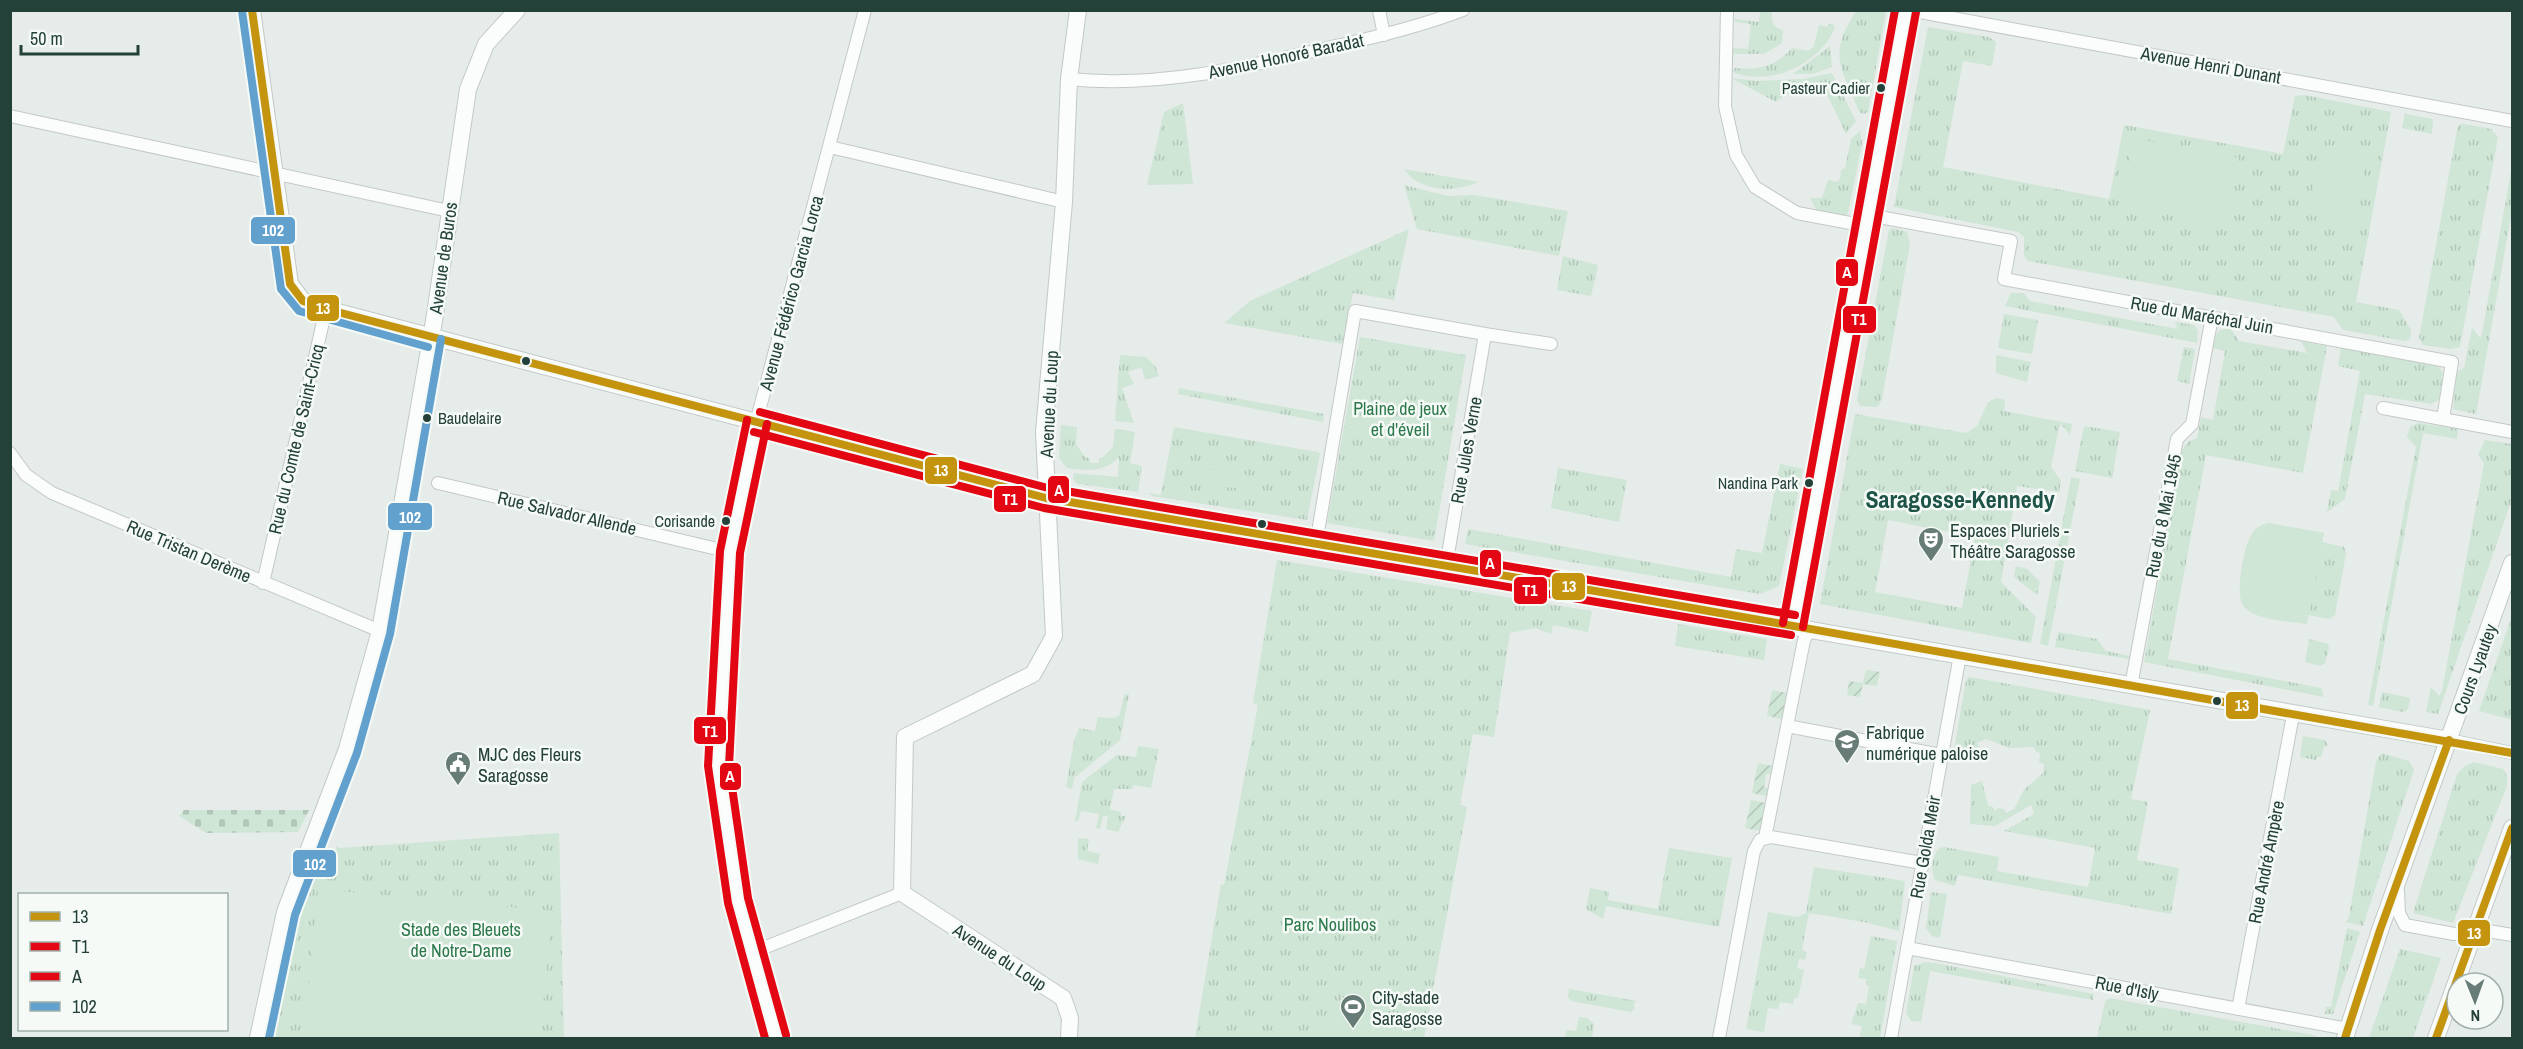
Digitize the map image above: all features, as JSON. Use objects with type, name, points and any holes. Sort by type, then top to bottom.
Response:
[{"type":"street","points":[[252,10],[290,284],[303,301],[326,309],[1046,498],[1810,628],[2293,715],[2449,740]]},
{"type":"street","name":"Avenue de Buros","points":[[258,1038],[285,912],[347,749],[380,631],[432,338],[468,89],[486,44],[517,10]]},
{"type":"street","name":"Avenue Fédérico Garcia Lorca","points":[[776,1038],[738,900],[718,766],[730,552],[757,422],[865,10]]},
{"type":"street","name":"Avenue du Loup","points":[[1069,1038],[1070,1018],[1063,998],[902,893],[905,737],[1033,674],[1054,636],[1044,432],[1064,202],[1069,79],[1078,10]]},
{"type":"street","points":[[1379,10],[1384,35]]},
{"type":"street","name":"Avenue Honoré Baradat","points":[[1069,79],[1113,84],[1249,67],[1384,35],[1463,10]]},
{"type":"street","points":[[1727,10],[1725,106],[1736,156],[1755,188],[1797,213],[1867,221]]},
{"type":"street","points":[[1793,626],[1908,10]]},
{"type":"street","name":"Avenue Henri Dunant","points":[[1908,10],[2512,122]]},
{"type":"street","points":[[10,116],[449,211]]},
{"type":"street","points":[[830,147],[1064,202]]},
{"type":"street","name":"Rue du Maréchal Juin","points":[[1867,221],[2011,241],[2004,279],[2452,362],[2443,419]]},
{"type":"street","name":"Rue du Comte de Saint-Cricq","points":[[263,583],[326,309]]},
{"type":"street","points":[[1316,544],[1355,311],[1551,344]]},
{"type":"street","name":"Rue du 8 Mai 1945","points":[[2131,686],[2177,439],[2192,424],[2212,317]]},
{"type":"street","name":"Rue Jules Verne","points":[[1446,566],[1485,334]]},
{"type":"street","points":[[2383,408],[2512,432]]},
{"type":"street","name":"Rue Tristan Derème","points":[[10,453],[26,474],[52,493],[380,631]]},
{"type":"street","name":"Rue Salvador Allende","points":[[438,483],[730,552]]},
{"type":"street","name":"Cours Lyautey","points":[[2347,1034],[2379,932],[2399,884],[2512,563]]},
{"type":"street","points":[[1719,1038],[1754,851],[1764,838],[1803,640],[1810,628]]},
{"type":"street","name":"Rue Golda Meir","points":[[1891,1038],[1960,655]]},
{"type":"street","name":"Rue André Ampère","points":[[2238,1009],[2293,715]]},
{"type":"street","points":[[1786,726],[1941,755]]},
{"type":"street","name":"Cours Lyautey","points":[[2449,740],[2512,753]]},
{"type":"street","points":[[2436,1038],[2512,828]]},
{"type":"street","points":[[1764,838],[1922,863]]},
{"type":"street","points":[[2399,884],[2399,914],[2405,925],[2454,934],[2512,935]]},
{"type":"street","points":[[753,952],[902,893]]},
{"type":"street","name":"Rue d'Isly","points":[[1907,948],[2238,1009],[2347,1034]]},
{"type":"green space","points":[[1760,11],[1771,11],[1774,25],[1783,30],[1782,43],[1764,54],[1732,54],[1733,48],[1748,49],[1751,24],[1735,22],[1735,19],[1759,22]]},
{"type":"green space","points":[[1856,11],[1886,11],[1868,112],[1864,114],[1860,113],[1840,62],[1842,39]]},
{"type":"green space","points":[[1829,24],[1835,27],[1828,40],[1806,62],[1792,69],[1762,77],[1732,72],[1735,68],[1766,66],[1792,48],[1809,51],[1814,46],[1819,25],[1828,27]]},
{"type":"green space","points":[[1928,27],[1989,37],[1996,42],[1992,66],[1963,61],[1943,167],[2109,199],[2124,125],[2283,154],[2295,96],[2305,95],[2391,112],[2356,302],[2399,310],[2411,330],[2410,339],[2405,341],[2343,330],[2334,317],[2028,261],[2024,255],[2024,237],[2018,232],[1894,207]]},
{"type":"green space","points":[[1830,46],[1832,67],[1812,74],[1793,74]]},
{"type":"green space","points":[[1832,73],[1856,121],[1846,134],[1826,92],[1811,89],[1794,91],[1776,102],[1731,78],[1757,81],[1803,79]]},
{"type":"green space","points":[[1183,103],[1193,184],[1147,185],[1164,112]]},
{"type":"green space","points":[[2405,114],[2433,119],[2432,134],[2402,128]]},
{"type":"green space","points":[[2458,125],[2491,129],[2498,137],[2460,347],[2450,349],[2423,345],[2419,338]]},
{"type":"green space","points":[[1860,131],[1862,143],[1848,213],[1845,216],[1817,211],[1810,198],[1822,198],[1828,180],[1836,182],[1840,179],[1841,170],[1845,168],[1851,139]]},
{"type":"green space","points":[[2133,138],[2239,158],[2227,225],[2121,206]]},
{"type":"green space","points":[[2320,146],[2367,155],[2355,222],[2308,215]]},
{"type":"green space","points":[[2512,166],[2512,211],[2476,414],[2453,409],[2457,372],[2464,368],[2472,328],[2481,339]]},
{"type":"green space","points":[[1404,169],[1478,182],[1459,188],[1438,188],[1419,182]]},
{"type":"green space","points":[[1404,185],[1448,196],[1474,195],[1568,211],[1559,256],[1417,229]]},
{"type":"green space","points":[[1892,228],[1907,232],[1910,244],[1882,399],[1877,407],[1860,406],[1857,400],[1889,230]]},
{"type":"green space","points":[[1409,229],[1394,300],[1353,293],[1342,344],[1224,323],[1250,301]]},
{"type":"green space","points":[[1563,256],[1598,265],[1591,296],[1557,290]]},
{"type":"green space","points":[[2011,293],[2024,293],[2030,301],[2178,329],[2175,322],[2194,325],[2198,331],[2197,343],[2005,306]]},
{"type":"green space","points":[[2004,314],[2038,320],[2032,354],[1998,348]]},
{"type":"green space","points":[[2230,328],[2239,341],[2307,353],[2301,341],[2327,346],[2303,473],[2206,455],[2168,659],[2321,688],[2324,697],[2144,662],[2182,450],[2188,442],[2197,438],[2201,417],[2213,420],[2225,351],[2213,348],[2216,335],[2220,330]]},
{"type":"green space","name":"Plaine de jeux et d'éveil","points":[[1360,337],[1466,355],[1434,541],[1327,523]]},
{"type":"green space","points":[[2184,347],[2195,349],[2189,384],[2177,381]]},
{"type":"green space","points":[[2341,348],[2434,365],[2440,368],[2443,374],[2439,400],[2431,404],[2365,394],[2345,499],[2327,512],[2331,490],[2338,491],[2360,371],[2338,366]]},
{"type":"green space","points":[[1120,355],[1146,357],[1155,366],[1159,376],[1145,380],[1142,367],[1128,372],[1134,384],[1122,388],[1134,423],[1115,421]]},
{"type":"green space","points":[[1996,355],[2031,362],[2027,382],[1996,373]]},
{"type":"green space","points":[[1179,388],[1324,414],[1323,422],[1178,394]]},
{"type":"green space","points":[[1997,398],[2005,400],[2004,411],[2072,424],[2070,435],[2060,423],[2051,467],[2061,481],[2059,492],[2017,486],[2001,582],[2036,617],[2031,643],[1820,604],[1855,414],[1966,433],[1977,426],[1988,402]],"holes":[[[1888,520],[1975,537],[1962,608],[1875,592]]]},
{"type":"green space","points":[[2418,423],[2458,429],[2457,439],[2423,433],[2373,706],[2368,705],[2416,447],[2407,437],[2410,427]]},
{"type":"green space","points":[[1061,425],[1077,427],[1076,444],[1085,457],[1089,458],[1090,463],[1099,463],[1099,458],[1102,458],[1113,447],[1115,429],[1135,432],[1130,463],[1142,466],[1138,492],[1078,484],[1073,479],[1074,473],[1118,477],[1119,457],[1102,468],[1082,470],[1067,468],[1059,458]]},
{"type":"green space","points":[[2084,426],[2120,432],[2112,478],[2075,471]]},
{"type":"green space","points":[[1174,427],[1318,452],[1320,454],[1307,520],[1152,496],[1148,493],[1161,495]]},
{"type":"green space","points":[[2485,440],[2512,444],[2512,499],[2438,714],[2426,712],[2431,687],[2439,696],[2442,691],[2484,463],[2478,455]]},
{"type":"green space","points":[[1780,464],[1803,469],[1779,586],[1760,594],[1465,544],[1468,529],[1731,577],[1736,549],[1762,553]]},
{"type":"green space","points":[[1558,468],[1627,480],[1619,522],[1551,508]]},
{"type":"green space","points":[[1206,469],[1248,475],[1248,481],[1240,488],[1217,487],[1201,478]]},
{"type":"green space","points":[[2071,477],[2080,479],[2048,646],[2040,644]]},
{"type":"green space","points":[[2269,523],[2324,533],[2307,624],[2274,620],[2257,615],[2244,607],[2241,601],[2241,570],[2246,547],[2255,530]]},
{"type":"green space","points":[[2322,542],[2344,547],[2346,553],[2335,615],[2329,619],[2308,615]]},
{"type":"green space","name":"Parc Noulibos","points":[[1277,560],[1592,611],[1588,632],[1553,625],[1551,634],[1535,628],[1510,633],[1494,737],[1473,734],[1460,805],[1467,807],[1424,1038],[1195,1038],[1221,884],[1224,885],[1258,705],[1253,703]]},
{"type":"green space","points":[[2016,566],[2027,569],[2040,582],[2037,595],[2014,577]]},
{"type":"green space","points":[[2512,616],[2512,720],[2479,711]]},
{"type":"green space","points":[[1678,624],[1767,639],[1764,660],[1675,646]]},
{"type":"green space","points":[[2058,632],[2097,639],[2106,651],[2129,656],[2129,659],[2055,647]]},
{"type":"green space","points":[[2309,639],[2328,644],[2325,663],[2320,666],[2305,662]]},
{"type":"green space","points":[[1866,670],[1880,672],[1877,686],[1863,684],[1860,697],[1847,695],[1849,681],[1863,683]]},
{"type":"green space","points":[[1970,677],[2150,710],[2131,799],[2148,802],[2137,860],[2179,868],[2171,914],[1958,875],[1955,886],[1935,880],[1934,859],[1937,851],[1944,847],[1999,857],[1997,871],[2088,887],[2095,848],[2004,831],[2034,814],[2031,805],[1995,826],[1970,824],[1971,785],[1982,781],[1988,806],[1992,806],[1995,811],[1998,808],[2004,809],[2006,813],[2014,809],[2024,790],[2043,773],[2044,764],[2039,762],[2040,753],[2036,752],[2034,747],[2009,748],[1986,739],[1977,743],[1979,747],[1975,752],[1970,751],[1972,757],[1969,760],[1953,755],[1966,680]]},
{"type":"green space","points":[[1772,690],[1787,693],[1782,719],[1767,716]]},
{"type":"green space","points":[[2382,692],[2410,698],[2408,709],[2403,712],[2379,707]]},
{"type":"green space","points":[[1125,694],[1129,694],[1120,740],[1074,778],[1072,789],[1066,787],[1074,741],[1079,728],[1095,731],[1098,717],[1119,716]]},
{"type":"green space","points":[[2303,736],[2325,740],[2328,746],[2324,746],[2321,757],[2317,757],[2316,760],[2300,757]]},
{"type":"green space","points":[[1138,746],[1159,749],[1151,788],[1134,785],[1132,789],[1114,789],[1110,809],[1121,812],[1121,816],[1126,816],[1118,832],[1106,829],[1108,816],[1103,816],[1100,829],[1096,828],[1099,814],[1081,811],[1078,821],[1075,821],[1082,782],[1117,755],[1136,757]]},
{"type":"green space","points":[[2381,753],[2409,761],[2414,770],[2363,926],[2346,922],[2349,917],[2376,762]]},
{"type":"green space","points":[[2474,762],[2503,769],[2507,776],[2507,786],[2453,923],[2413,913],[2457,774],[2465,766]]},
{"type":"green space","points":[[1758,763],[1773,766],[1771,774],[1766,774],[1764,787],[1768,788],[1767,796],[1752,793]]},
{"type":"green space","points":[[1751,800],[1766,803],[1760,831],[1745,828]]},
{"type":"green space","points":[[184,810],[309,810],[298,832],[206,833],[179,816]]},
{"type":"green space","name":"Stade des Bleuets de Notre-Dame","points":[[559,833],[564,1038],[274,1038],[296,932],[311,881],[329,868],[337,846],[339,848]]},
{"type":"green space","points":[[1078,838],[1089,839],[1087,851],[1100,854],[1098,864],[1078,859]]},
{"type":"green space","points":[[1669,848],[1732,858],[1719,927],[1606,906],[1603,919],[1586,909],[1590,888],[1609,892],[1608,900],[1658,909]]},
{"type":"green space","points":[[1814,867],[1905,881],[1899,931],[1864,922],[1809,913],[1802,950],[1807,952],[1805,960],[1799,959],[1797,968],[1804,970],[1798,998],[1794,998],[1793,1004],[1780,1002],[1778,1009],[1768,1008],[1764,1032],[1746,1029],[1768,912],[1798,917],[1806,913]]},
{"type":"green space","name":"Stade des Bleuets de Notre-Dame","points":[[318,889],[552,911],[540,1038],[304,1038]]},
{"type":"green space","points":[[1931,892],[1947,894],[1940,938],[1932,936],[1926,928]]},
{"type":"green space","points":[[2347,928],[2360,932],[2333,1014],[2325,1014],[2326,1007],[2331,1007]]},
{"type":"green space","points":[[1871,936],[1897,941],[1880,1038],[1859,1038],[1862,1026],[1851,1024],[1858,1003],[1866,1004],[1869,986],[1866,985],[1866,979],[1858,978],[1860,968],[1864,969]]},
{"type":"green space","points":[[2400,949],[2441,958],[2413,1038],[2369,1038]]},
{"type":"green space","points":[[1925,962],[2094,994],[2093,1000],[1930,971],[1921,1022],[1911,1021],[1906,1013],[1914,966]]},
{"type":"green space","points":[[1569,989],[1637,1001],[1633,1004],[1635,1008],[1631,1012],[1571,1001],[1568,997]]},
{"type":"green space","points":[[2109,998],[2313,1035],[2319,1038],[2097,1038],[2105,1002]]},
{"type":"green space","name":"City-stade Saragosse","points":[[1327,1012],[1383,1021],[1381,1038],[1323,1038]]},
{"type":"green space","points":[[1579,1017],[1587,1018],[1594,1024],[1592,1038],[1565,1038],[1567,1030],[1576,1031]]},
{"type":"transit line","name":"13","points":[[252,10],[290,284],[303,301],[326,309],[1046,498],[1607,593],[2512,753]]},
{"type":"transit line","name":"A","points":[[1783,623],[1895,10]]},
{"type":"transit line","name":"102","points":[[242,11],[281,289],[299,311],[428,347]]},
{"type":"transit line","name":"T1","points":[[1803,627],[1916,12]]},
{"type":"transit line","name":"102","points":[[269,1038],[295,915],[357,753],[390,634],[441,339]]},
{"type":"transit line","name":"A","points":[[760,412],[1048,488],[1795,615]]},
{"type":"transit line","name":"T1","points":[[747,420],[720,551],[708,766],[728,903],[765,1038]]},
{"type":"transit line","name":"A","points":[[767,424],[740,553],[729,766],[748,898],[786,1035]]},
{"type":"transit line","name":"T1","points":[[754,432],[1044,508],[1791,635]]},
{"type":"transit line","name":"13","points":[[2345,1038],[2380,930],[2449,740]]},
{"type":"transit line","name":"13","points":[[2436,1038],[2512,828]]},
{"type":"place","name":"Pasteur Cadier","points":[[1881,88]]},
{"type":"place","name":"Baudelaire","points":[[427,418]]},
{"type":"place","name":"Nandina Park","points":[[1809,483]]},
{"type":"place","name":"Corisande","points":[[726,521]]},
{"type":"place","name":"Espaces Pluriels - Théâtre Saragosse","points":[[1931,563]]},
{"type":"place","name":"Fabrique numérique paloise","points":[[1847,765]]},
{"type":"place","name":"MJC des Fleurs Saragosse","points":[[458,787]]},
{"type":"place","name":"City-stade Saragosse","points":[[1353,1030]]},
{"type":"district","name":"Saragosse-Kennedy","points":[[1960,499]]}]
